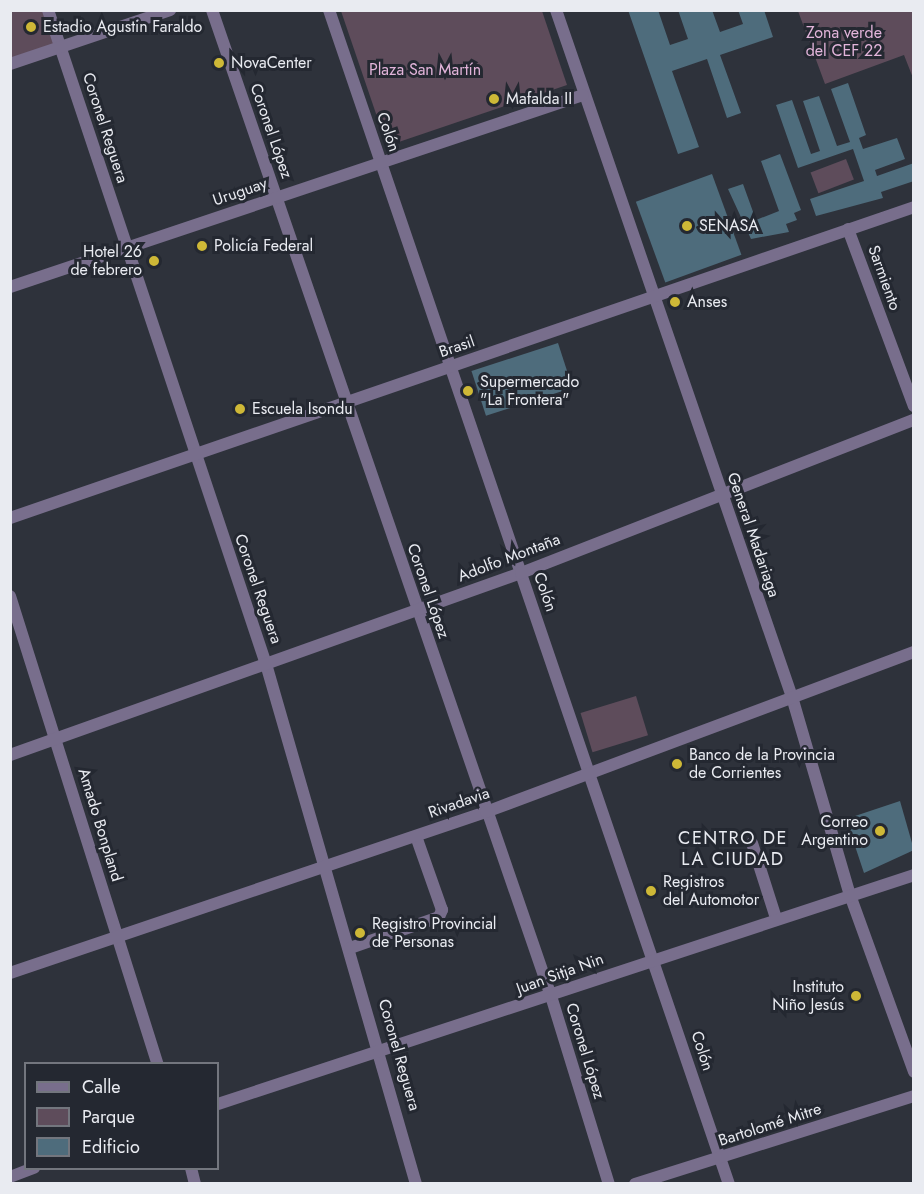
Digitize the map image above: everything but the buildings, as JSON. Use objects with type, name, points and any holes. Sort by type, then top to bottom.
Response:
[{"type":"street","name":"Coronel Reguera","points":[[48,10],[194,455],[266,664],[325,867],[382,1050],[416,1184]]},
{"type":"street","points":[[10,64],[171,10]]},
{"type":"street","name":"Coronel López","points":[[212,10],[551,996],[609,1184]]},
{"type":"street","name":"Colón","points":[[329,10],[589,774],[654,957],[729,1184]]},
{"type":"street","name":"General Madariaga","points":[[556,10],[583,95],[792,698],[850,895],[914,1072]]},
{"type":"street","name":"Uruguay","points":[[10,287],[583,95]]},
{"type":"street","name":"Brasil","points":[[10,518],[914,207]]},
{"type":"street","name":"Sarmiento","points":[[848,229],[914,406]]},
{"type":"street","name":"Adolfo Montaña","points":[[10,755],[521,573],[721,493],[914,420]]},
{"type":"street","name":"Amado Bonpland","points":[[10,596],[157,1062]]},
{"type":"street","name":"Rivadavia","points":[[10,974],[486,812],[914,652]]},
{"type":"street","points":[[350,948],[439,917],[442,910],[416,836]]},
{"type":"street","points":[[752,843],[776,918]]},
{"type":"street","name":"Juan Sitja Nin","points":[[219,1104],[551,996],[654,957],[914,875]]},
{"type":"street","name":"Bartolomé Mitre","points":[[635,1184],[721,1159],[914,1096]]},
{"type":"street","points":[[13,1184],[10,1177],[29,1170]]},
{"type":"green space","name":"Estadio Agustin Faraldo","points":[[10,11],[45,11],[56,44],[11,59]]},
{"type":"green space","name":"Plaza San Martín","points":[[341,11],[542,11],[567,85],[387,146]]},
{"type":"green space","name":"Zona verde del CEF 22","points":[[798,11],[913,11],[913,78],[904,55],[825,84]]},
{"type":"green space","points":[[846,159],[854,180],[818,193],[811,173]]},
{"type":"green space","points":[[636,696],[648,735],[593,752],[581,713]]},
{"type":"place","name":"Estadio Agustin Faraldo","points":[[31,27]]},
{"type":"place","name":"NovaCenter","points":[[219,63]]},
{"type":"place","name":"Mafalda II","points":[[494,99]]},
{"type":"place","name":"SENASA","points":[[687,226]]},
{"type":"place","name":"Policía Federal","points":[[202,246]]},
{"type":"place","name":"Hotel 26 de febrero","points":[[154,261]]},
{"type":"place","name":"Anses","points":[[675,302]]},
{"type":"place","name":"Supermercado \"La Frontera\"","points":[[468,391]]},
{"type":"place","name":"Escuela Isondu","points":[[240,409]]},
{"type":"place","name":"Banco de la Provincia de Corrientes","points":[[677,764]]},
{"type":"place","name":"Correo Argentino","points":[[880,831]]},
{"type":"place","name":"Registros del Automotor","points":[[651,891]]},
{"type":"place","name":"Registro Provincial de Personas","points":[[360,933]]},
{"type":"place","name":"Instituto Niño Jesús","points":[[856,996]]},
{"type":"district","name":"CENTRO DE LA CIUDAD","points":[[733,849]]}]
